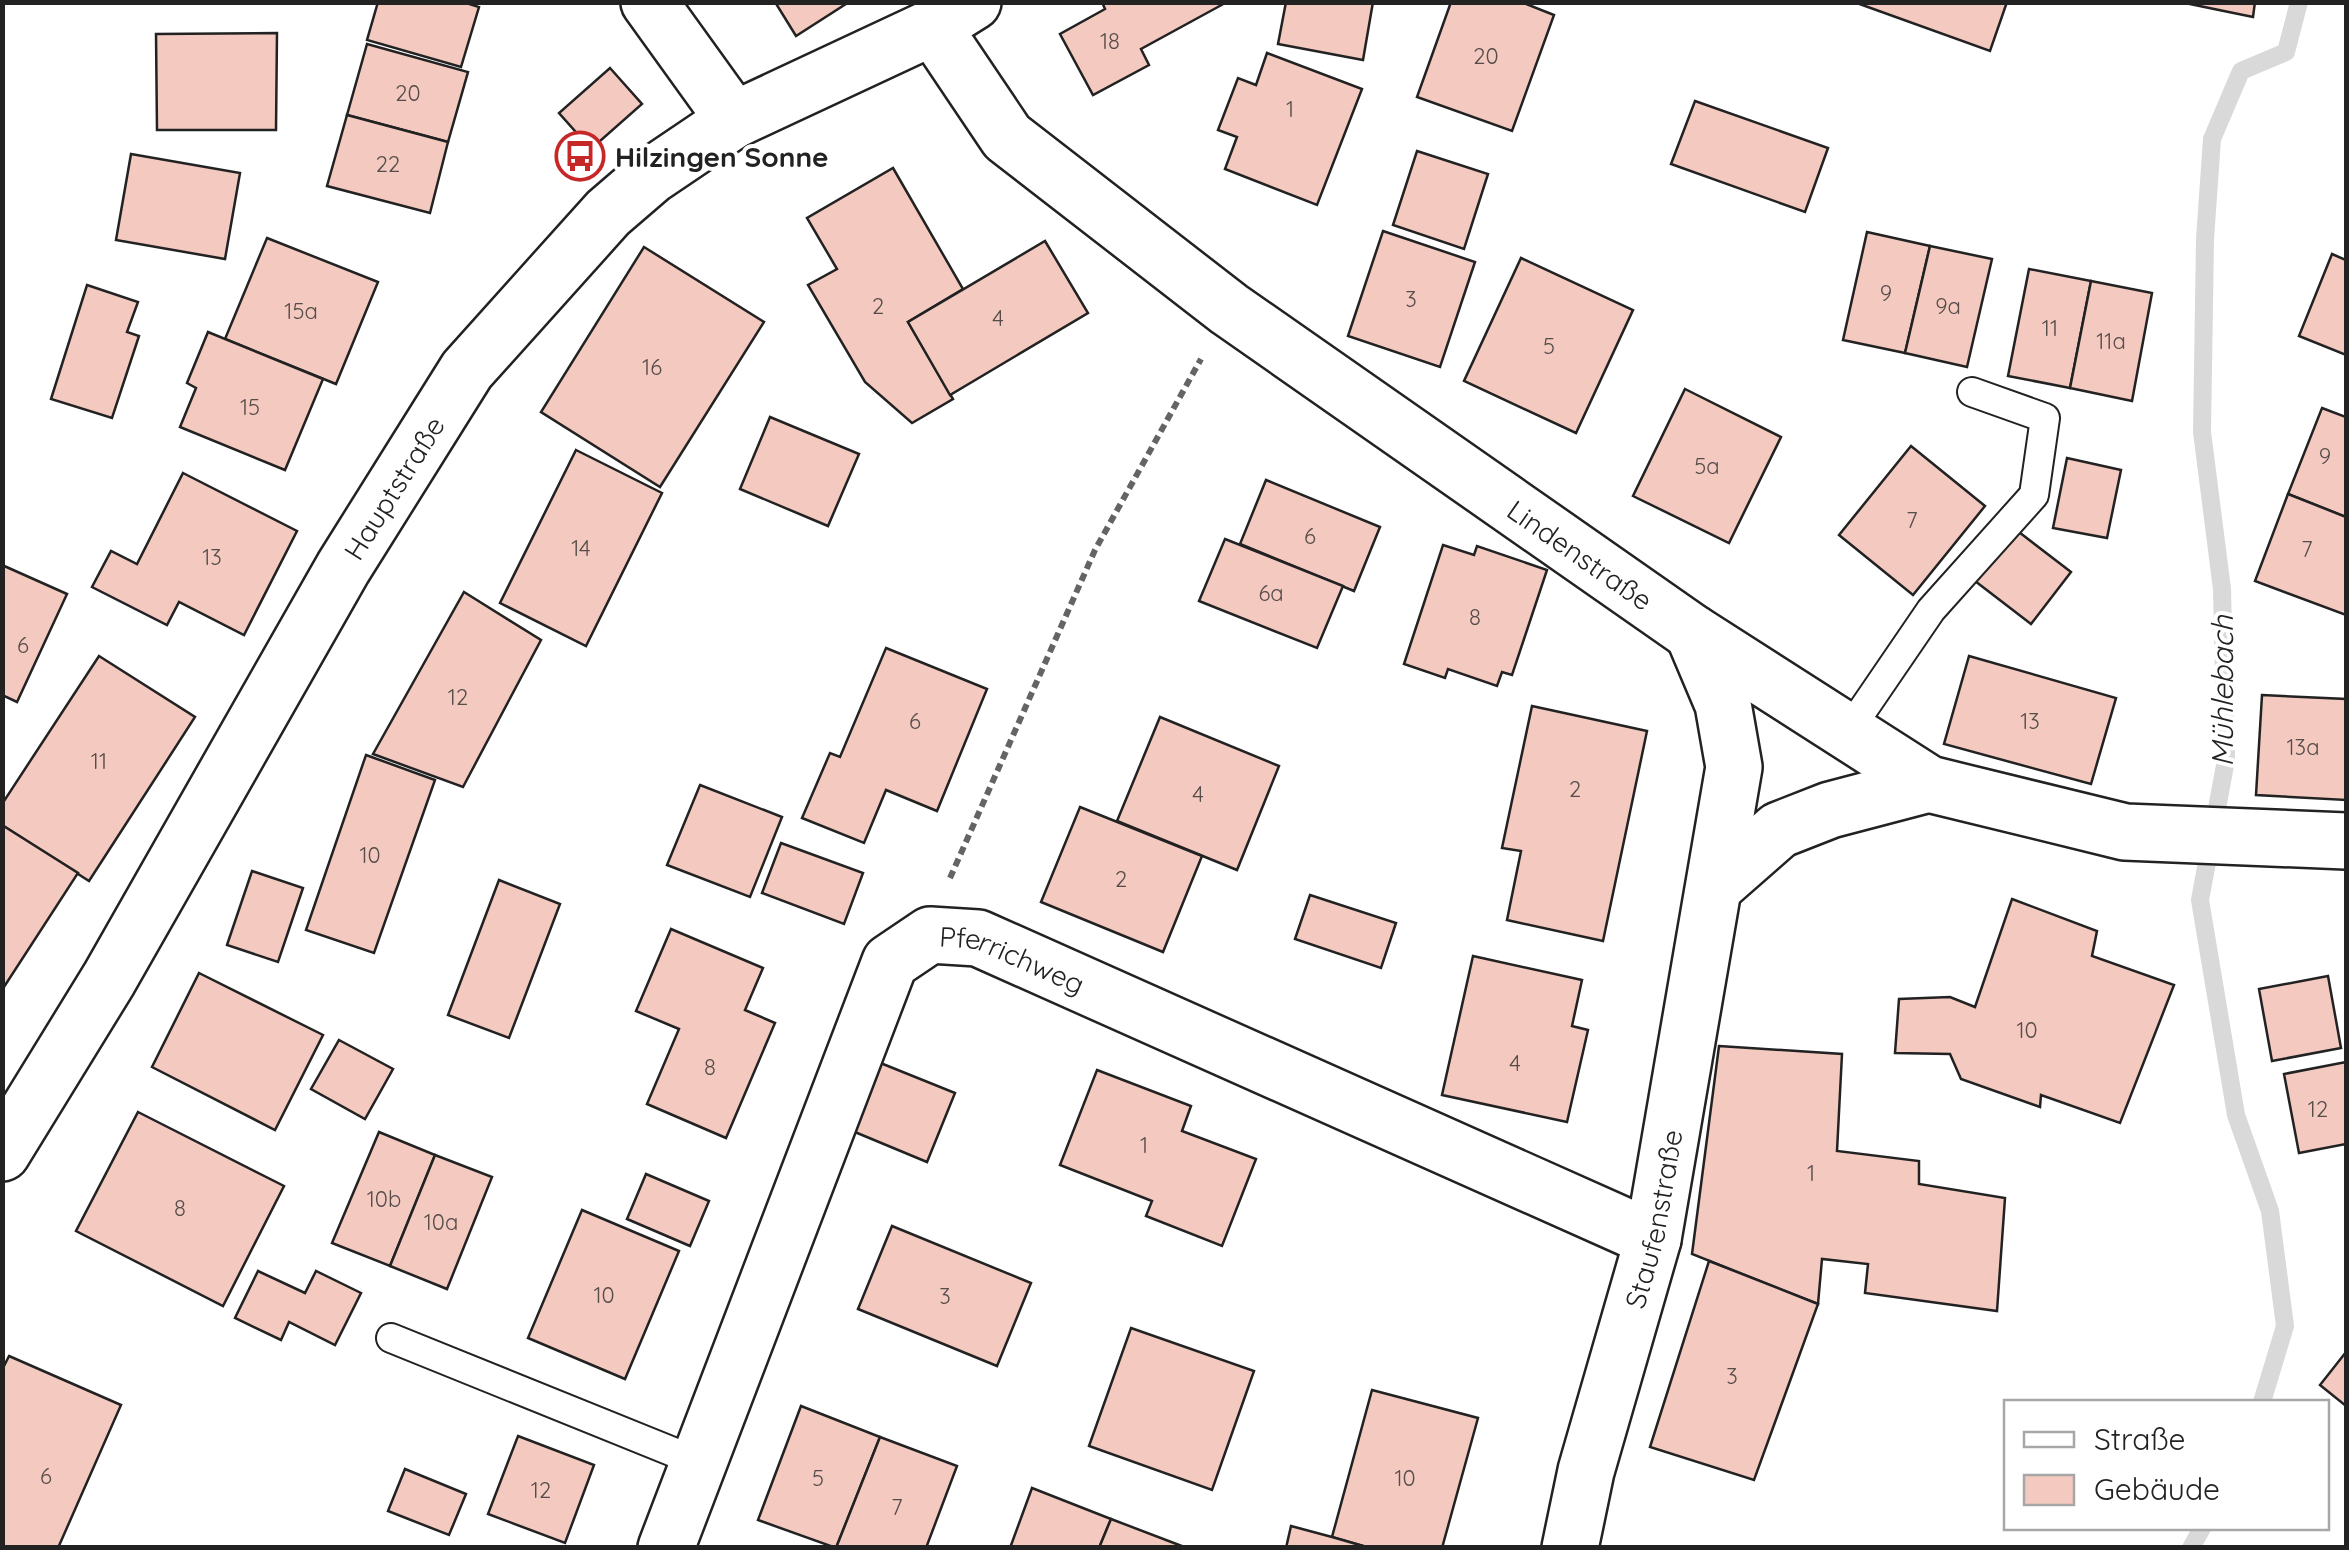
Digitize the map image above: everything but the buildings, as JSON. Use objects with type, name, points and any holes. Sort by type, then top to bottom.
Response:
[{"type":"street","points":[[649,2],[734,120]]},
{"type":"street","name":"Hauptstraße","points":[[5,1142],[110,979],[343,568],[467,370],[608,212],[651,176],[734,120],[953,15]]},
{"type":"street","name":"Lindenstraße","points":[[953,15],[1007,137],[1229,310],[1693,633],[1929,784],[2125,832],[2321,840]]},
{"type":"street","name":"Staufenstraße","points":[[1570,1548],[1586,1472],[1653,1239],[1734,767],[1724,704],[1693,633]]},
{"type":"street","points":[[1714,887],[1779,830],[1830,810],[1929,784]]},
{"type":"street","name":"Pferrichweg","points":[[666,1548],[890,962],[930,935],[978,938],[1653,1239]]},
{"type":"lane","points":[[1849,730],[1931,610],[2034,495],[2045,418],[1972,392]]},
{"type":"lane","points":[[391,1338],[698,1462]]},
{"type":"path","points":[[930,935],[949,881],[1095,550],[1229,310]]},
{"type":"waterway","name":"Mühlebach","points":[[2263,1400],[2285,1326],[2270,1211],[2236,1115],[2200,900],[2226,760],[2222,589],[2202,432],[2205,239],[2212,139],[2241,71],[2286,52],[2299,2]]},
{"type":"waterway","name":"Mühlebach","points":[[2191,1548],[2201,1530]]},
{"type":"place","name":"Hilzingen Sonne","points":[[580,156]]}]
